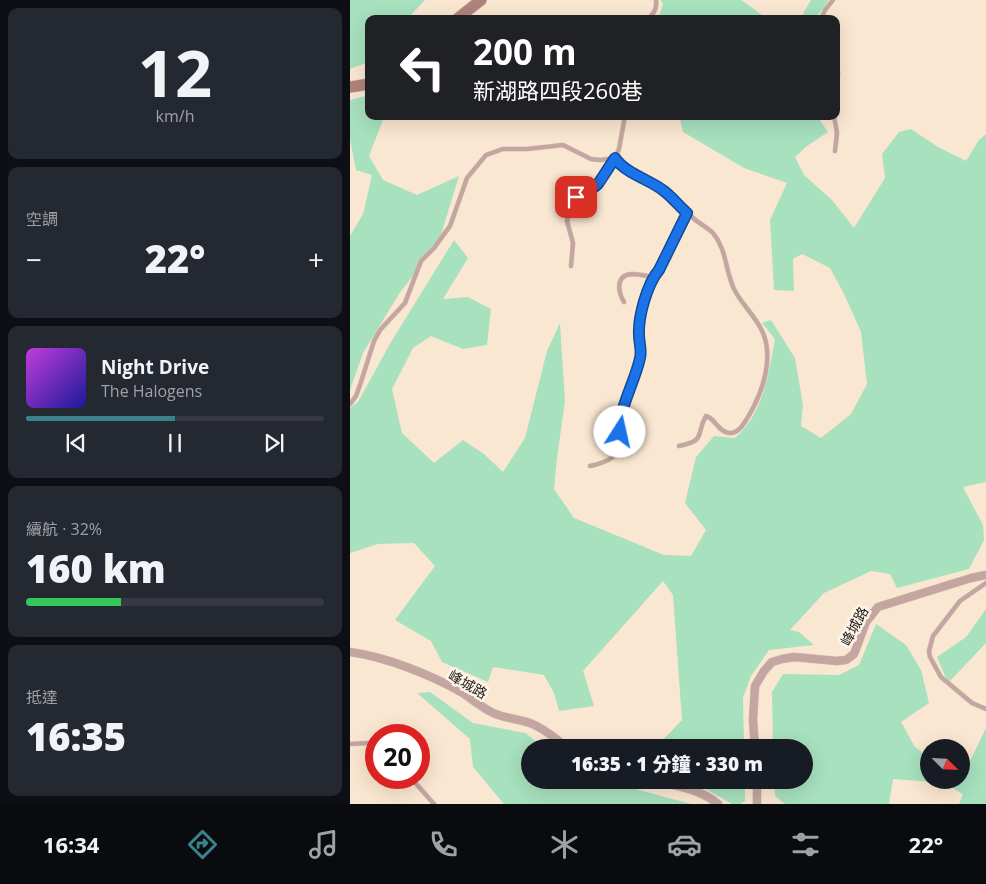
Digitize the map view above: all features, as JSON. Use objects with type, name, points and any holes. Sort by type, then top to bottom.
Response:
[{"type":"street","points":[[462,15],[481,0]]},
{"type":"street","points":[[350,87],[365,85]]},
{"type":"street","name":"峰城路","points":[[754,739],[753,720],[755,686],[772,662],[794,658],[846,660],[854,654],[866,622],[878,607],[985,576]]},
{"type":"street","name":"峰城路","points":[[350,652],[368,655],[397,664],[433,679],[461,693],[495,714],[531,723],[556,739]]},
{"type":"street","points":[[687,789],[704,795],[718,804]]},
{"type":"street","points":[[757,789],[757,804]]},
{"type":"lane","points":[[652,15],[656,6],[656,0]]},
{"type":"lane","points":[[823,15],[833,0]]},
{"type":"lane","points":[[572,266],[573,243],[567,221],[571,205],[576,197],[598,184],[615,158],[619,149],[624,120]]},
{"type":"lane","points":[[835,120],[837,133],[835,151]]},
{"type":"lane","points":[[350,404],[356,396],[374,341],[380,330],[404,303],[421,261],[434,248],[450,226],[467,178],[486,155],[510,148],[530,149],[562,145],[591,159],[615,158]]},
{"type":"lane","points":[[615,158],[627,169],[664,191],[711,232],[722,246],[728,273],[736,292],[761,327],[766,342],[767,359],[762,391],[756,405],[742,426],[735,432],[729,433],[723,431],[710,417],[706,416],[700,436],[696,441],[679,446]]},
{"type":"lane","points":[[590,466],[606,462],[616,455],[624,444],[619,425],[642,352],[638,338],[639,328],[653,277],[659,270],[687,213]]},
{"type":"lane","points":[[624,302],[619,294],[618,284],[623,277],[629,274],[653,277]]},
{"type":"lane","points":[[985,576],[960,601],[933,636],[928,651],[941,677],[972,704],[986,709]]},
{"type":"lane","points":[[350,744],[365,743]]},
{"type":"lane","points":[[420,789],[434,804]]},
{"type":"green space","points":[[350,0],[425,0],[411,15],[365,15],[365,63],[350,69]]},
{"type":"green space","points":[[661,0],[741,0],[762,15],[659,15],[663,4]]},
{"type":"green space","points":[[811,0],[829,0],[818,15],[802,15]]},
{"type":"green space","points":[[365,96],[365,120],[383,120],[369,156],[383,180],[417,195],[459,176],[439,241],[399,294],[363,353],[350,390],[350,236],[363,214],[372,175],[356,170],[350,139],[350,100]]},
{"type":"green space","points":[[680,120],[820,120],[828,132],[807,146],[795,157],[804,175],[832,200],[854,228],[885,178],[882,154],[899,132],[911,129],[938,147],[966,161],[979,140],[986,134],[986,482],[963,487],[983,525],[984,540],[969,569],[897,588],[890,574],[871,571],[824,593],[790,630],[799,632],[814,645],[769,650],[751,676],[743,698],[744,739],[664,739],[682,720],[673,595],[663,581],[583,671],[594,706],[559,711],[554,693],[544,675],[493,667],[488,682],[442,662],[431,641],[395,620],[435,566],[414,543],[378,544],[350,553],[350,408],[358,402],[391,342],[454,240],[468,258],[443,299],[468,297],[491,309],[487,345],[463,349],[431,336],[413,348],[392,389],[402,433],[434,463],[463,440],[484,454],[503,472],[525,438],[547,351],[560,323],[565,401],[554,489],[574,518],[664,555],[691,556],[706,530],[685,503],[696,457],[714,436],[735,438],[745,428],[759,405],[767,379],[775,339],[762,323],[771,320],[795,358],[803,405],[801,426],[821,438],[851,414],[867,384],[861,332],[830,268],[802,254],[793,259],[794,291],[774,290],[770,220],[787,183],[744,168],[683,132]]},
{"type":"green space","points":[[986,609],[986,643],[948,683],[937,657],[966,637]]},
{"type":"green space","points":[[876,624],[906,645],[921,670],[929,703],[901,722],[915,747],[920,751],[920,781],[893,779],[889,804],[785,804],[775,796],[775,789],[813,789],[813,739],[773,739],[772,692],[783,674],[839,675],[859,665]]},
{"type":"green space","points":[[430,692],[473,723],[525,733],[533,739],[521,739],[521,789],[636,789],[691,804],[504,804],[473,767],[470,739],[417,693]]},
{"type":"green space","points":[[986,728],[986,804],[959,804],[963,794],[954,789],[970,789],[970,761]]},
{"type":"green space","points":[[706,789],[745,789],[745,801],[740,804],[732,804]]},
{"type":"route","points":[[576,197],[598,184],[615,158],[627,169],[664,191],[687,213],[648,290],[638,338],[642,352],[627,401],[621,414],[620,432]]}]
